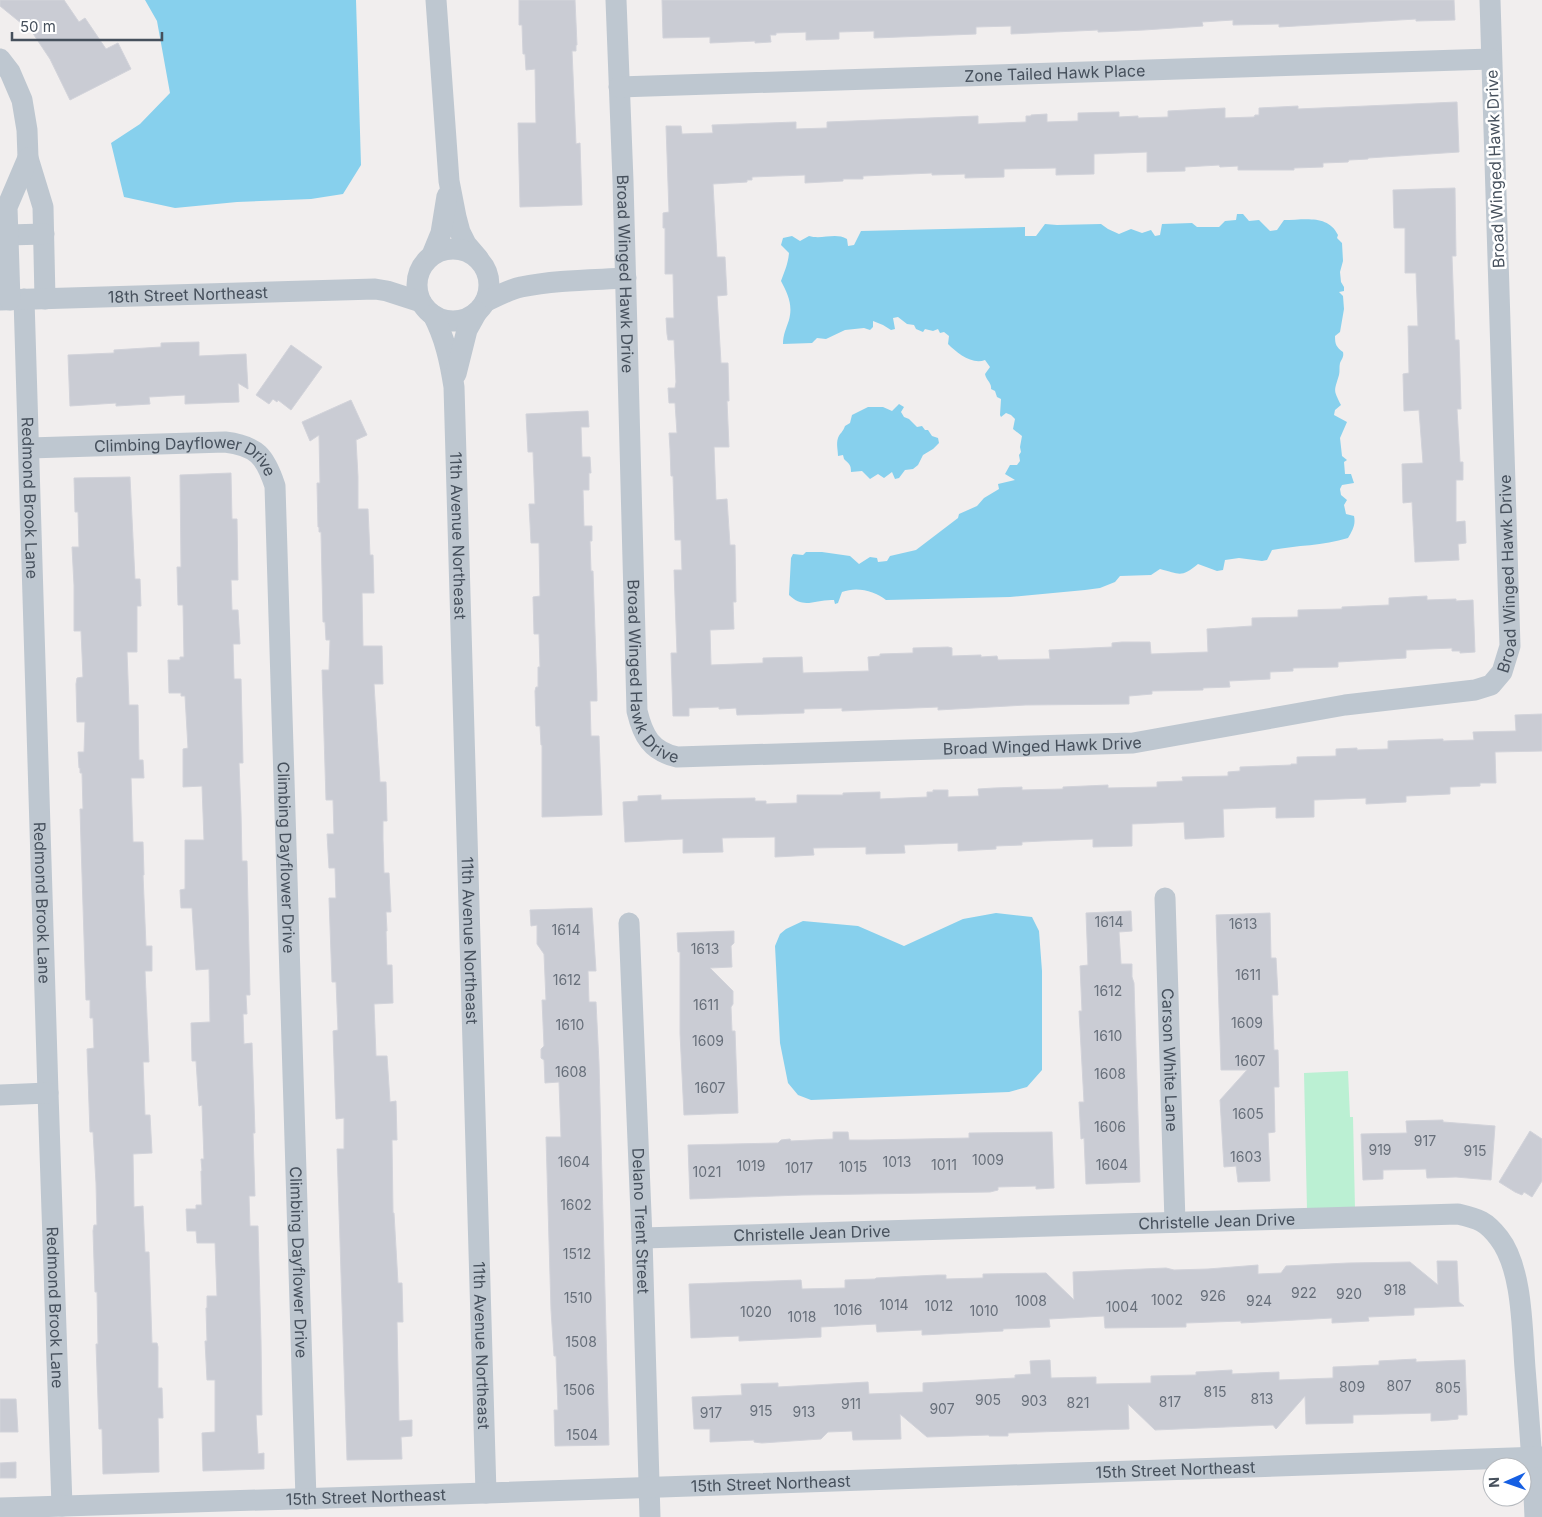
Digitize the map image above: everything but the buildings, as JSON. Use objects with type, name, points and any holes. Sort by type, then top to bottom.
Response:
[{"type":"street","points":[[436,0],[449,181],[460,232],[466,244],[482,263],[489,285],[481,307]]},
{"type":"street","name":"Broad Winged Hawk Drive","points":[[616,0],[626,278],[637,711],[641,728],[652,746],[664,754],[677,757],[1134,743],[1345,705],[1475,690],[1491,685],[1502,672],[1510,646],[1490,0]]},
{"type":"street","name":"Redmond Brook Lane","points":[[0,59],[10,72],[22,100],[27,130],[28,158],[43,207],[45,299]]},
{"type":"street","name":"Zone Tailed Hawk Place","points":[[619,87],[1491,59]]},
{"type":"street","name":"Redmond Brook Lane","points":[[28,158],[7,207],[11,300],[29,448],[62,1506]]},
{"type":"street","points":[[449,181],[441,233],[426,263],[417,287],[427,309],[444,320],[456,321],[467,318],[506,292],[520,287],[546,283],[626,278]]},
{"type":"street","points":[[8,235],[44,234]]},
{"type":"street","points":[[426,263],[443,250],[455,248],[467,252],[482,263],[514,278],[546,283]]},
{"type":"street","name":"18th Street Northeast","points":[[375,289],[398,282],[426,263]]},
{"type":"street","name":"18th Street Northeast","points":[[11,300],[375,289],[387,291],[427,309]]},
{"type":"street","name":"11th Avenue Northeast","points":[[454,387],[459,358],[467,330],[481,307]]},
{"type":"street","name":"11th Avenue Northeast","points":[[427,309],[441,331],[447,349],[454,387],[486,1494]]},
{"type":"street","name":"Climbing Dayflower Drive","points":[[29,448],[225,442],[241,444],[255,450],[268,464],[275,486],[306,1499]]},
{"type":"street","name":"Carson White Lane","points":[[1165,898],[1175,1222]]},
{"type":"street","name":"Delano Trent Street","points":[[629,922],[642,1238],[650,1517]]},
{"type":"street","points":[[0,1095],[48,1093]]},
{"type":"street","name":"Christelle Jean Drive","points":[[642,1238],[1458,1214],[1483,1220],[1500,1240],[1512,1265],[1519,1296],[1537,1458],[1534,1517]]},
{"type":"street","name":"15th Street Northeast","points":[[0,1508],[486,1494],[1537,1458]]},
{"type":"green space","points":[[1348,1071],[1350,1117],[1353,1117],[1355,1209],[1307,1210],[1304,1073]]},
{"type":"water","points":[[145,0],[356,0],[361,165],[343,194],[311,199],[237,202],[175,208],[124,197],[111,143],[140,124],[170,93],[157,21]]},
{"type":"water","points":[[1237,214],[1243,214],[1249,221],[1259,220],[1270,231],[1277,230],[1284,220],[1307,219],[1322,221],[1334,228],[1338,235],[1337,238],[1342,243],[1343,261],[1340,272],[1344,291],[1339,292],[1343,296],[1344,309],[1340,332],[1335,336],[1336,345],[1343,352],[1335,390],[1341,405],[1335,410],[1334,415],[1347,422],[1340,438],[1342,456],[1347,460],[1344,462],[1345,474],[1351,474],[1354,483],[1342,485],[1340,489],[1341,495],[1347,500],[1344,505],[1346,514],[1354,516],[1354,525],[1348,538],[1329,543],[1272,550],[1267,560],[1262,561],[1239,558],[1225,560],[1223,570],[1217,571],[1198,564],[1180,574],[1160,569],[1151,575],[1120,576],[1115,582],[1100,588],[1085,590],[1010,597],[886,600],[877,594],[854,589],[842,592],[838,603],[835,604],[834,600],[805,603],[789,595],[791,558],[793,554],[803,555],[806,552],[822,552],[850,556],[859,564],[870,557],[877,558],[878,562],[887,561],[890,556],[916,550],[958,518],[959,514],[977,506],[984,498],[999,489],[998,484],[1015,480],[1005,474],[1010,465],[1017,465],[1020,461],[1022,436],[1013,429],[1015,419],[1011,415],[1006,413],[1001,417],[1000,415],[1001,399],[991,389],[985,374],[990,367],[985,360],[970,360],[960,354],[948,344],[949,336],[944,332],[940,333],[938,329],[933,331],[925,329],[923,332],[898,317],[893,318],[895,329],[891,330],[873,321],[873,327],[870,330],[864,328],[845,330],[826,339],[817,338],[812,343],[783,344],[789,320],[790,304],[781,281],[789,253],[781,245],[783,238],[792,236],[800,241],[809,236],[838,236],[847,239],[848,246],[854,245],[861,231],[1025,227],[1025,236],[1036,236],[1045,224],[1101,224],[1119,234],[1131,229],[1142,233],[1151,230],[1155,236],[1160,235],[1162,224],[1192,223],[1197,227],[1219,227],[1225,221],[1236,220]]},
{"type":"water","points":[[899,404],[904,407],[901,412],[904,417],[917,427],[922,426],[925,430],[928,430],[932,436],[938,438],[939,443],[923,455],[918,465],[913,469],[905,470],[899,478],[895,479],[892,472],[884,478],[878,474],[870,479],[862,471],[851,472],[850,466],[843,455],[838,456],[837,442],[845,426],[850,423],[852,415],[868,407],[883,407],[892,411]]},
{"type":"water","points":[[996,913],[1032,917],[1039,931],[1042,971],[1042,1070],[1027,1087],[1009,1092],[811,1100],[798,1095],[788,1083],[780,1043],[775,946],[780,934],[803,921],[858,926],[904,946],[963,919]]}]
